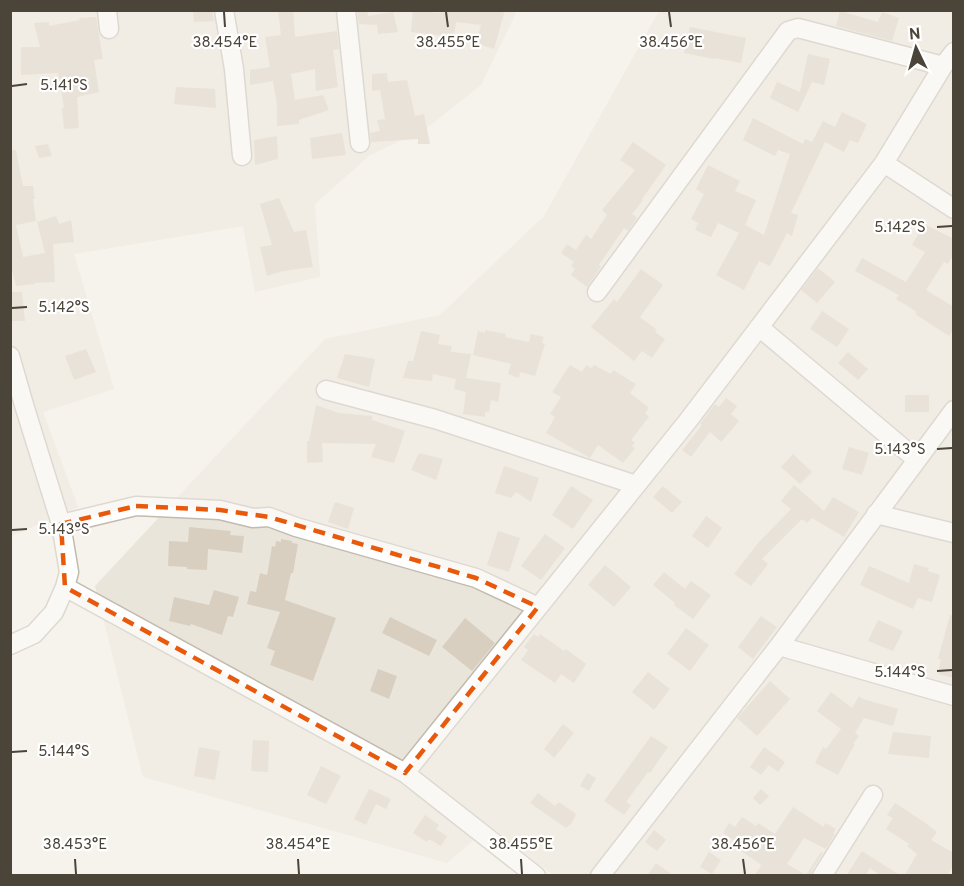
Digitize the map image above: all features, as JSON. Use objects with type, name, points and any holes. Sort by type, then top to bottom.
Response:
[{"type":"street","points":[[107,10],[109,29]]},
{"type":"street","points":[[224,10],[234,69],[242,156]]},
{"type":"street","points":[[346,10],[360,142]]},
{"type":"street","points":[[405,773],[687,422],[884,163],[948,59],[798,28],[788,32],[597,292]]},
{"type":"street","points":[[884,163],[954,209]]},
{"type":"street","points":[[759,327],[916,459]]},
{"type":"street","points":[[10,356],[61,524],[69,572],[54,612],[34,634],[10,645]]},
{"type":"street","points":[[326,390],[435,419],[636,485]]},
{"type":"street","points":[[600,876],[779,646],[916,459],[953,413]]},
{"type":"street","points":[[61,524],[136,506],[220,510],[253,518],[269,518],[476,578],[538,607]]},
{"type":"street","points":[[876,514],[954,533]]},
{"type":"street","points":[[65,587],[405,773],[536,876]]},
{"type":"street","points":[[779,646],[954,696]]},
{"type":"street","points":[[822,876],[873,795]]},
{"type":"highlighted area","points":[[136,506],[220,510],[269,517],[476,578],[538,607],[405,773],[65,587],[61,524]]},
{"type":"shaded area","points":[[11,11],[517,11],[481,85],[427,128],[370,155],[315,204],[320,277],[255,292],[243,226],[74,254],[114,389],[43,412],[78,507],[11,536]]},
{"type":"shaded area","points":[[659,11],[953,11],[953,875],[553,875],[490,826],[447,863],[143,777],[95,586],[325,339],[440,315],[544,216]]},
{"type":"building","points":[[193,10],[212,10],[214,21],[194,22]]},
{"type":"building","points":[[278,10],[293,10],[295,37],[337,31],[339,49],[333,50],[338,87],[316,91],[315,69],[291,74],[295,100],[323,95],[329,110],[299,120],[299,124],[277,126],[277,105],[273,81],[250,85],[250,70],[270,67],[265,37],[281,35]]},
{"type":"building","points":[[357,10],[367,10],[368,16],[393,12],[398,32],[378,34],[377,25],[359,24]]},
{"type":"building","points":[[413,10],[439,13],[441,10],[505,10],[494,49],[476,43],[481,25],[456,22],[454,37],[411,32]]},
{"type":"building","points":[[840,11],[878,22],[882,12],[899,18],[892,41],[836,26]]},
{"type":"building","points":[[96,17],[103,59],[94,60],[99,92],[77,97],[79,128],[64,129],[62,108],[64,108],[58,73],[21,75],[21,47],[40,47],[34,23],[49,22],[49,26],[80,20],[79,18]]},
{"type":"building","points":[[690,27],[746,38],[741,63],[684,53]]},
{"type":"building","points":[[808,54],[830,59],[824,85],[812,82],[798,112],[770,98],[777,82],[800,92]]},
{"type":"building","points":[[387,73],[388,82],[407,80],[415,116],[424,114],[430,144],[418,144],[418,139],[371,142],[370,133],[380,131],[377,120],[385,119],[380,90],[372,91],[372,74]]},
{"type":"building","points":[[176,87],[215,89],[216,108],[174,104]]},
{"type":"building","points":[[842,112],[867,124],[858,143],[850,140],[844,152],[825,142],[791,213],[798,215],[792,236],[787,233],[770,266],[759,261],[744,290],[716,275],[739,233],[718,223],[711,237],[695,230],[698,223],[691,219],[704,194],[696,189],[708,165],[740,181],[735,191],[756,200],[745,225],[764,235],[790,154],[778,150],[775,156],[743,140],[753,118],[803,144],[805,139],[812,142],[823,121],[835,127]]},
{"type":"building","points":[[342,133],[346,155],[312,159],[310,138]]},
{"type":"building","points":[[277,136],[278,159],[255,165],[254,140]]},
{"type":"building","points":[[633,142],[666,165],[632,214],[637,218],[628,231],[624,228],[587,287],[571,275],[575,269],[571,266],[574,262],[561,253],[567,244],[576,250],[586,235],[591,239],[607,215],[602,210],[635,170],[620,160]]},
{"type":"building","points":[[48,144],[52,156],[39,158],[35,146]]},
{"type":"building","points":[[10,150],[16,150],[23,186],[33,186],[35,199],[33,199],[36,221],[16,225],[23,257],[45,253],[37,222],[56,216],[59,224],[71,220],[74,242],[53,244],[55,282],[16,286],[10,261]]},
{"type":"building","points":[[279,198],[294,232],[306,230],[313,267],[283,271],[267,276],[260,247],[272,245],[260,204]]},
{"type":"building","points":[[924,224],[954,239],[954,254],[948,264],[944,262],[926,290],[954,307],[954,329],[949,336],[896,299],[899,295],[855,271],[862,258],[906,282],[925,252],[912,245]]},
{"type":"building","points":[[818,268],[835,282],[817,303],[801,290]]},
{"type":"building","points":[[641,269],[663,285],[640,317],[665,339],[652,358],[642,351],[634,361],[591,327],[614,299],[617,302]]},
{"type":"building","points":[[10,292],[22,292],[25,321],[12,321]]},
{"type":"building","points":[[822,311],[849,329],[837,347],[810,329]]},
{"type":"building","points":[[485,330],[529,342],[531,334],[544,337],[542,343],[545,344],[535,376],[520,372],[519,378],[508,374],[511,364],[473,355],[478,331],[485,333]]},
{"type":"building","points":[[421,331],[440,335],[438,344],[452,346],[451,352],[471,354],[466,378],[501,383],[498,402],[491,400],[489,412],[485,412],[485,417],[463,414],[466,392],[454,389],[456,379],[433,374],[432,381],[403,378],[408,361],[413,361]]},
{"type":"building","points":[[86,349],[96,372],[74,380],[65,356]]},
{"type":"building","points":[[848,352],[868,369],[858,380],[838,363]]},
{"type":"building","points":[[345,354],[375,359],[369,387],[337,378]]},
{"type":"building","points":[[570,365],[582,372],[586,365],[592,368],[594,365],[611,374],[613,370],[636,384],[630,393],[649,408],[645,413],[649,417],[631,440],[635,443],[632,446],[635,448],[623,463],[598,445],[590,458],[546,433],[555,417],[550,414],[561,397],[552,392]]},
{"type":"building","points":[[905,395],[929,395],[929,412],[905,412]]},
{"type":"building","points":[[726,398],[737,406],[731,414],[739,421],[721,442],[710,432],[691,457],[682,450],[715,404],[719,407]]},
{"type":"building","points":[[316,405],[339,413],[372,416],[372,420],[405,431],[394,463],[371,457],[376,444],[322,443],[323,462],[307,463],[307,441],[309,441]]},
{"type":"building","points":[[849,447],[869,453],[862,475],[842,469]]},
{"type":"building","points":[[419,453],[443,459],[436,480],[411,470]]},
{"type":"building","points":[[793,454],[812,472],[800,484],[781,467]]},
{"type":"building","points":[[504,466],[539,478],[531,502],[516,492],[511,498],[495,493]]},
{"type":"building","points":[[794,485],[824,511],[833,497],[859,512],[844,537],[812,518],[807,523],[802,519],[762,559],[768,564],[751,586],[734,574],[758,543],[791,509],[781,501]]},
{"type":"building","points":[[571,486],[593,500],[573,529],[552,515]]},
{"type":"building","points":[[663,486],[682,502],[672,513],[653,497]]},
{"type":"building","points":[[335,502],[354,508],[348,529],[328,522]]},
{"type":"building","points":[[706,516],[722,528],[708,548],[692,536]]},
{"type":"building","points":[[189,527],[231,531],[230,535],[244,536],[242,553],[208,549],[207,570],[168,566],[169,541],[188,542]]},
{"type":"building","points":[[498,531],[520,538],[509,572],[487,565]]},
{"type":"building","points":[[545,534],[565,548],[541,580],[521,566]]},
{"type":"building","points":[[281,539],[298,544],[285,600],[336,618],[313,681],[270,665],[275,651],[267,648],[280,612],[247,604],[250,591],[256,592],[260,573],[267,575],[272,546],[275,547],[276,541],[281,542]]},
{"type":"building","points":[[914,564],[929,568],[928,571],[940,575],[932,602],[918,598],[913,609],[860,585],[869,566],[909,583]]},
{"type":"building","points":[[605,565],[631,587],[614,607],[588,585]]},
{"type":"building","points":[[664,572],[685,589],[691,581],[711,595],[693,619],[653,585]]},
{"type":"building","points":[[214,590],[239,597],[233,617],[228,616],[222,635],[191,624],[190,626],[169,621],[174,597],[209,605]]},
{"type":"building","points":[[950,615],[954,616],[954,678],[938,674],[941,659],[938,659]]},
{"type":"building","points":[[761,616],[777,627],[753,659],[738,647]]},
{"type":"building","points":[[390,617],[437,640],[429,656],[382,633]]},
{"type":"building","points":[[465,618],[495,643],[472,671],[442,647]]},
{"type":"building","points":[[878,620],[903,631],[893,651],[868,641]]},
{"type":"building","points":[[686,628],[709,645],[690,671],[667,654]]},
{"type":"building","points":[[534,634],[538,637],[540,634],[564,651],[566,649],[586,664],[574,683],[561,674],[555,683],[521,660],[528,650],[524,647]]},
{"type":"building","points":[[378,669],[397,676],[389,699],[370,691]]},
{"type":"building","points":[[648,672],[670,689],[654,710],[632,692]]},
{"type":"building","points":[[770,681],[790,699],[757,736],[737,718]]},
{"type":"building","points":[[831,692],[852,708],[859,696],[898,709],[893,726],[864,718],[855,733],[859,736],[838,775],[815,763],[823,747],[826,749],[841,729],[817,711]]},
{"type":"building","points":[[563,724],[574,733],[554,758],[544,749]]},
{"type":"building","points":[[893,732],[931,736],[929,758],[888,754]]},
{"type":"building","points":[[651,736],[668,747],[626,802],[631,805],[624,815],[604,801]]},
{"type":"building","points":[[253,740],[269,741],[268,772],[251,771]]},
{"type":"building","points":[[199,747],[220,751],[215,780],[194,776]]},
{"type":"building","points":[[764,747],[785,762],[778,772],[769,765],[761,775],[750,767]]},
{"type":"building","points":[[321,766],[341,776],[326,804],[307,795]]},
{"type":"building","points":[[587,773],[596,778],[589,791],[580,786]]},
{"type":"building","points":[[369,789],[391,799],[386,809],[376,804],[366,825],[354,819]]},
{"type":"building","points":[[761,789],[769,796],[760,805],[753,798]]},
{"type":"building","points":[[538,793],[555,806],[559,802],[576,814],[571,824],[566,828],[530,803]]},
{"type":"building","points":[[895,803],[937,832],[931,840],[954,853],[954,864],[947,876],[904,876],[917,854],[907,846],[909,844],[886,829],[893,818],[887,815]]},
{"type":"building","points":[[793,807],[824,827],[825,823],[836,829],[833,833],[835,834],[826,849],[804,838],[787,864],[806,875],[821,852],[823,853],[812,870],[811,876],[754,876],[760,864],[740,850],[743,846],[723,833],[729,823],[735,827],[742,817],[756,826],[758,823],[775,834]]},
{"type":"building","points":[[425,815],[439,825],[436,829],[447,836],[441,846],[429,839],[427,842],[413,833]]},
{"type":"building","points":[[654,830],[666,840],[657,851],[645,842]]},
{"type":"building","points":[[862,851],[901,876],[881,876],[870,868],[865,876],[846,876]]},
{"type":"building","points":[[709,852],[721,860],[712,874],[700,867]]},
{"type":"building","points":[[656,863],[674,876],[647,876]]}]
